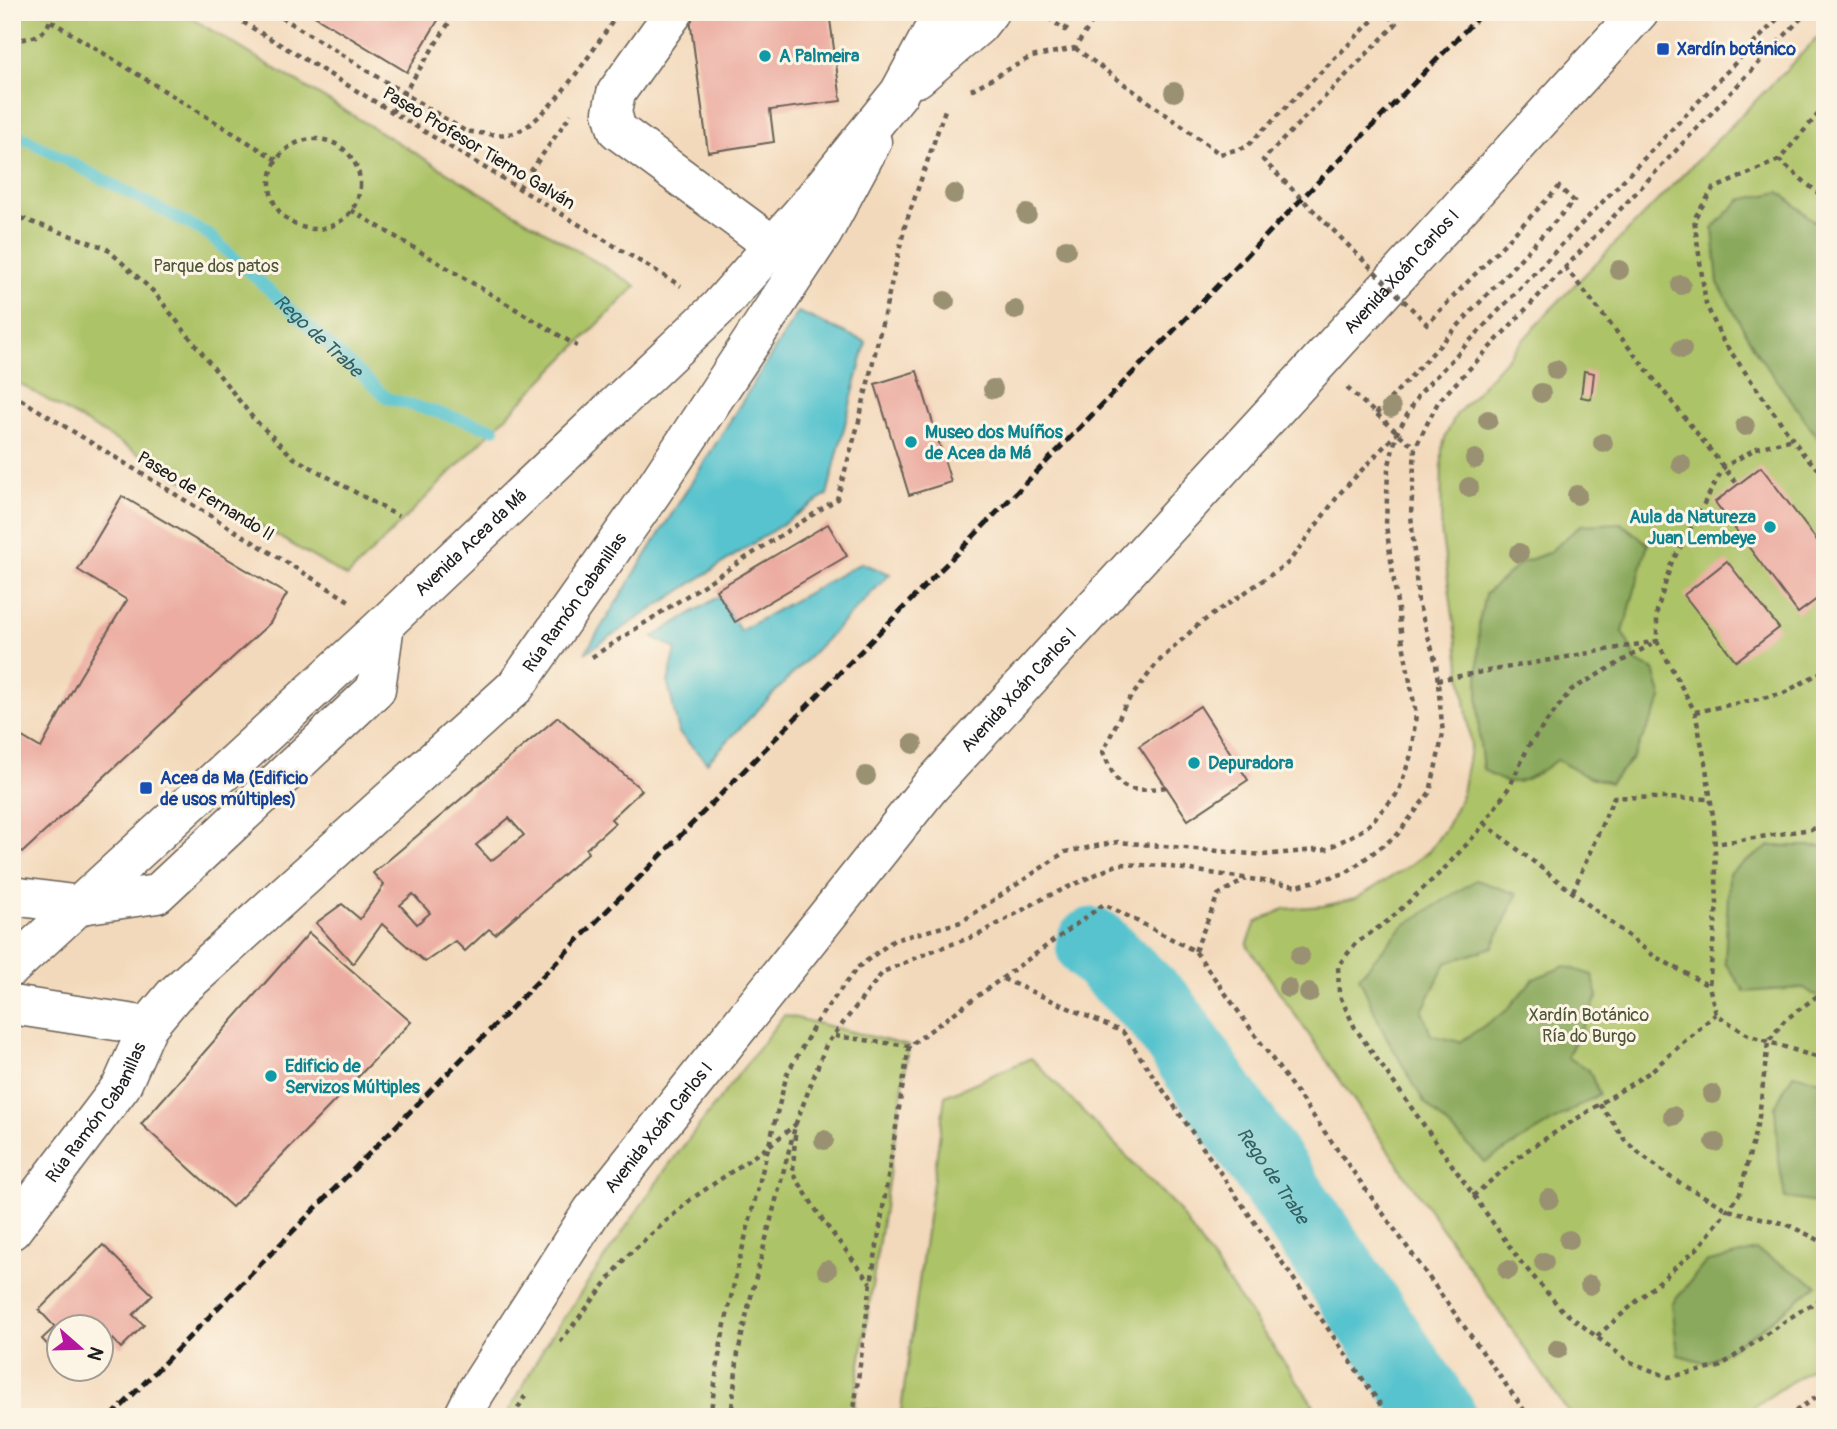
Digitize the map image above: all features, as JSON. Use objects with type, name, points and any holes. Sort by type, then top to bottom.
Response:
[{"type":"street","points":[[674,12],[615,93],[612,112],[617,130],[774,246]]},
{"type":"street","points":[[899,93],[943,12]]},
{"type":"street","points":[[899,93],[978,26],[989,12]]},
{"type":"street","name":"Avenida Xoán Carlos I","points":[[463,1417],[475,1393],[592,1210],[929,788],[1639,12]]},
{"type":"street","name":"Avenida Acea da Má","points":[[15,956],[81,905],[385,624],[719,307],[774,246],[899,93]]},
{"type":"street","name":"Rúa Ramón Cabanillas","points":[[12,1230],[122,1085],[148,1026],[174,995],[516,686],[653,491],[822,233],[899,93]]},
{"type":"street","points":[[12,897],[81,905]]},
{"type":"street","name":"Rúa Ramón Cabanillas","points":[[12,1005],[148,1026]]},
{"type":"path","points":[[12,38],[25,40],[42,34],[51,21],[51,12]]},
{"type":"path","name":"Paseo Profesor Tierno Galván","points":[[226,12],[719,307]]},
{"type":"path","points":[[273,12],[466,131],[490,135],[517,132],[542,113],[575,74],[619,12]]},
{"type":"path","points":[[391,112],[456,12]]},
{"type":"path","points":[[1041,12],[1065,30],[1077,12]]},
{"type":"path","points":[[970,90],[1031,57],[1075,48],[1099,12]]},
{"type":"path","points":[[1075,48],[1220,154],[1246,147],[1384,12],[1396,24],[1263,160],[1427,324],[1559,187],[1574,201],[1376,414]]},
{"type":"path","points":[[1166,787],[1136,791],[1115,780],[1103,752],[1125,705],[1158,662],[1199,624],[1289,563],[1341,492],[1397,433],[1419,394],[1784,12]]},
{"type":"path","points":[[731,1417],[738,1353],[745,1319],[796,1124],[826,1045],[883,972],[978,935],[1044,898],[1119,864],[1165,866],[1297,886],[1346,873],[1396,835],[1430,792],[1443,734],[1436,663],[1418,602],[1411,514],[1415,448],[1438,402],[1807,12]]},
{"type":"path","points":[[51,21],[277,160]]},
{"type":"path","points":[[592,657],[837,499],[858,425],[905,226],[947,104]]},
{"type":"path","points":[[1825,106],[1779,160],[1713,190],[1693,219],[1706,304],[1723,341],[1804,455],[1825,475]]},
{"type":"path","points":[[300,141],[330,141],[344,148],[354,160],[361,189],[351,211],[336,224],[322,229],[293,223],[282,214],[274,202],[270,188],[271,173],[277,160],[287,149],[300,141]]},
{"type":"path","points":[[1779,160],[1825,199]]},
{"type":"path","points":[[351,211],[577,346]]},
{"type":"path","points":[[12,215],[106,248],[154,292],[253,418],[293,458],[398,516]]},
{"type":"path","points":[[1565,267],[1738,485]]},
{"type":"path","points":[[1341,383],[1415,448]]},
{"type":"path","name":"Paseo de Fernando II","points":[[12,394],[385,624]]},
{"type":"path","points":[[710,1417],[721,1343],[732,1294],[787,1074],[817,1021],[857,968],[894,940],[961,922],[1065,852],[1118,842],[1263,855],[1326,849],[1366,828],[1398,793],[1411,755],[1416,714],[1386,525],[1388,469],[1397,433]]},
{"type":"path","points":[[1793,439],[1757,448],[1724,467],[1671,564],[1657,611],[1657,641],[1695,712],[1714,823],[1717,904],[1709,986],[1716,1014],[1748,1035],[1825,1060]]},
{"type":"path","points":[[1437,680],[1657,641]]},
{"type":"path","points":[[1657,641],[1571,690],[1529,745],[1510,786],[1484,823],[1443,870],[1389,919],[1355,944],[1338,966],[1339,994],[1355,1028],[1520,1261],[1562,1310],[1628,1361],[1668,1377],[1719,1367],[1825,1298]]},
{"type":"path","points":[[1695,712],[1782,694],[1825,670]]},
{"type":"path","points":[[1573,891],[1614,797],[1710,799]]},
{"type":"path","points":[[1484,823],[1654,956],[1709,986]]},
{"type":"path","points":[[1721,843],[1825,827]]},
{"type":"path","points":[[1195,951],[1218,895],[1247,879]]},
{"type":"path","points":[[834,1036],[909,1046],[1104,904],[1195,951],[1529,1417]]},
{"type":"path","points":[[1002,978],[1123,1032],[1389,1417]]},
{"type":"path","points":[[1597,1336],[1700,1247],[1741,1193],[1759,1117],[1768,1042],[1784,1021],[1825,990]]},
{"type":"path","points":[[1473,1196],[1526,1150],[1650,1072],[1716,1014]]},
{"type":"path","points":[[853,1417],[871,1283],[909,1046]]},
{"type":"path","points":[[1600,1104],[1627,1143],[1670,1177],[1728,1210],[1786,1224],[1825,1243]]},
{"type":"path","points":[[556,1347],[627,1256],[690,1200],[769,1146],[796,1124]]},
{"type":"path","points":[[796,1124],[793,1173],[823,1222],[871,1283]]},
{"type":"path","points":[[1787,1417],[1825,1391]]},
{"type":"green space","name":"Parque dos patos","points":[[12,12],[181,12],[636,286],[347,577],[12,379]]},
{"type":"green space","name":"Xardín Botánico Ría do Burgo","points":[[1825,30],[1825,1359],[1739,1417],[1572,1417],[1247,945],[1256,922],[1284,909],[1323,906],[1355,899],[1406,868],[1429,851],[1447,826],[1461,798],[1471,744],[1441,530],[1442,449],[1456,415],[1550,310]]},
{"type":"green space","points":[[1780,192],[1825,231],[1825,448],[1757,353],[1718,283],[1713,228],[1740,200]]},
{"type":"green space","points":[[1621,523],[1648,544],[1623,632],[1637,662],[1654,670],[1662,699],[1632,759],[1610,783],[1584,775],[1557,760],[1521,781],[1504,781],[1494,777],[1483,769],[1479,735],[1479,622],[1485,594],[1521,563],[1548,553],[1581,525]]},
{"type":"green space","points":[[1770,846],[1825,846],[1825,1002],[1804,988],[1745,992],[1725,963],[1729,873]]},
{"type":"green space","points":[[1476,880],[1517,894],[1493,947],[1446,963],[1422,1011],[1431,1035],[1460,1042],[1506,1011],[1533,979],[1565,966],[1592,975],[1598,996],[1567,1057],[1589,1070],[1599,1094],[1485,1162],[1424,1102],[1383,1031],[1359,977],[1403,926]]},
{"type":"green space","points":[[784,1015],[909,1046],[852,1417],[506,1417],[545,1345],[668,1166]]},
{"type":"green space","points":[[1031,1058],[1175,1206],[1322,1417],[900,1417],[945,1096]]},
{"type":"green space","points":[[1793,1074],[1825,1082],[1825,1201],[1822,1204],[1785,1198],[1778,1155],[1775,1106]]},
{"type":"green space","points":[[1756,1250],[1817,1285],[1759,1330],[1707,1363],[1678,1355],[1672,1304],[1705,1263]]},
{"type":"water","points":[[798,312],[866,342],[827,495],[585,653]]},
{"type":"water","points":[[861,563],[890,574],[707,762],[679,733],[668,683],[676,649],[653,637],[720,596],[740,631]]},
{"type":"building","points":[[308,12],[443,12],[407,72]]},
{"type":"building","name":"A Palmeira","points":[[689,12],[829,12],[841,101],[770,110],[774,142],[708,152]]},
{"type":"building","points":[[917,371],[951,482],[909,495],[875,384]]},
{"type":"building","points":[[1584,371],[1594,373],[1591,399],[1581,397]]},
{"type":"building","name":"Aula da Natureza Juan Lembeye","points":[[1761,467],[1825,551],[1825,593],[1798,613],[1715,502]]},
{"type":"building","points":[[122,496],[287,594],[270,623],[23,852],[12,846],[12,731],[41,748],[79,678],[127,600],[78,570]]},
{"type":"building","points":[[828,524],[847,556],[735,622],[716,590]]},
{"type":"building","name":"Aula da Natureza Juan Lembeye","points":[[1727,561],[1779,628],[1736,661],[1684,595]]},
{"type":"building","name":"Depuradora","points":[[1200,706],[1248,780],[1188,820],[1139,746]]},
{"type":"building","points":[[558,717],[642,790],[611,819],[615,823],[586,849],[588,853],[495,934],[489,929],[465,951],[455,941],[425,962],[382,924],[353,964],[316,923],[342,904],[360,919],[384,885],[373,873]],"holes":[[[509,818],[524,835],[491,861],[476,845]],[[413,894],[430,913],[417,924],[400,905]]]},
{"type":"building","name":"Edificio de Servizos Múltiples","points":[[309,933],[411,1022],[232,1207],[141,1124]]},
{"type":"building","points":[[103,1245],[153,1295],[133,1315],[144,1325],[121,1348],[116,1342],[116,1314],[46,1314],[46,1317],[39,1310]]},
{"type":"waterway","name":"Rego de Trabe","points":[[12,132],[208,234],[387,398],[494,429]]},
{"type":"waterway","name":"Rego de Trabe","points":[[1093,945],[1161,1011],[1439,1417]]},
{"type":"railway","points":[[111,1417],[1483,12]]},
{"type":"place","name":"Xardín botánico","points":[[1663,49]]},
{"type":"place","name":"A Palmeira","points":[[765,56]]},
{"type":"place","name":"Museo dos Muíños de Acea da Má","points":[[911,442]]},
{"type":"place","name":"Aula da Natureza Juan Lembeye","points":[[1770,527]]},
{"type":"place","name":"Depuradora","points":[[1194,763]]},
{"type":"place","name":"Acea da Ma (Edificio de usos múltiples)","points":[[146,788]]},
{"type":"place","name":"Edificio de Servizos Múltiples","points":[[271,1076]]}]
